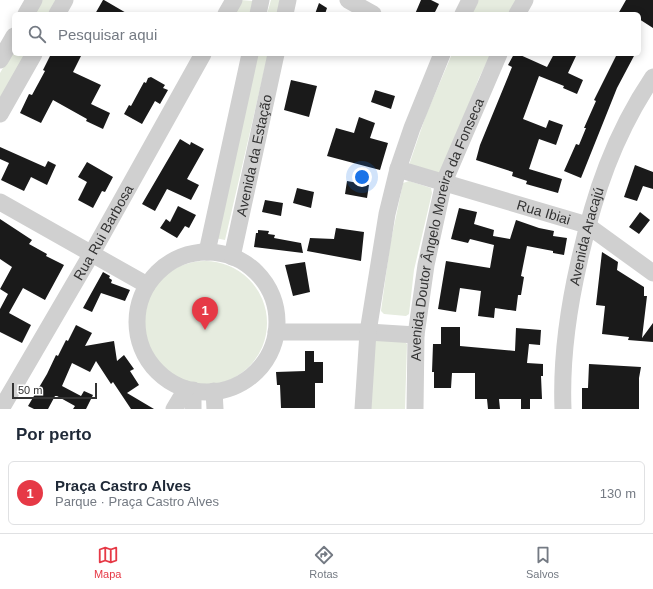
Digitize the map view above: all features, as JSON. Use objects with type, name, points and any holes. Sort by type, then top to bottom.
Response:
[{"type":"street","points":[[27,12],[34,0]]},
{"type":"street","points":[[58,12],[65,0]]},
{"type":"street","points":[[227,12],[234,0]]},
{"type":"street","points":[[259,12],[262,0]]},
{"type":"street","points":[[285,12],[288,0]]},
{"type":"street","points":[[348,0],[369,12]]},
{"type":"street","points":[[464,12],[470,0]]},
{"type":"street","points":[[518,12],[525,0]]},
{"type":"street","points":[[0,60],[12,39]]},
{"type":"street","points":[[0,114],[33,56]]},
{"type":"street","name":"Rua Rui Barbosa","points":[[1,409],[92,253],[202,56]]},
{"type":"street","name":"Avenida da Estação","points":[[207,252],[250,56]]},
{"type":"street","name":"Avenida da Estação","points":[[232,257],[276,56]]},
{"type":"street","points":[[363,409],[368,332],[387,214],[398,170],[412,128],[441,56]]},
{"type":"street","name":"Avenida Doutor Ângelo Moreira da Fonseca","points":[[415,409],[416,335],[426,265],[444,182],[498,56]]},
{"type":"street","name":"Avenida Aracajú","points":[[563,409],[562,378],[569,306],[587,225],[596,192],[614,146],[651,84]]},
{"type":"street","name":"Rua Ibiai","points":[[398,170],[444,182],[587,225],[653,273]]},
{"type":"street","points":[[0,202],[147,285]]},
{"type":"street","points":[[207,252],[232,257],[244,263],[264,281],[275,306],[276,332],[272,347],[265,360],[255,372],[236,385],[214,391],[190,389],[173,383],[161,375],[151,365],[144,353],[136,326],[137,311],[147,285],[163,267],[184,256],[207,252]]},
{"type":"street","points":[[276,332],[368,332],[416,335]]},
{"type":"street","points":[[174,409],[190,389]]},
{"type":"street","points":[[190,389],[193,409]]},
{"type":"street","points":[[214,391],[215,409]]},
{"type":"shaded area","points":[[42,0],[57,0],[50,12],[35,12]]},
{"type":"shaded area","points":[[240,0],[253,1],[251,12],[233,12]]},
{"type":"shaded area","points":[[271,0],[280,0],[277,12],[268,12]]},
{"type":"shaded area","points":[[478,0],[519,0],[512,12],[471,12]]},
{"type":"shaded area","points":[[12,52],[12,56],[25,56],[0,101],[0,73]]},
{"type":"shaded area","points":[[258,56],[268,56],[225,240],[215,238]]},
{"type":"shaded area","points":[[451,56],[490,56],[479,78],[443,175],[409,165],[426,115]]},
{"type":"shaded area","points":[[409,181],[431,188],[432,193],[414,270],[409,314],[406,316],[384,314],[381,311],[390,245],[403,183]]},
{"type":"shaded area","points":[[211,261],[229,265],[240,271],[253,283],[263,299],[267,323],[263,347],[257,358],[245,371],[223,383],[199,385],[181,381],[170,375],[157,363],[145,341],[143,317],[147,299],[153,288],[165,275],[187,263]]},
{"type":"shaded area","points":[[376,339],[404,341],[407,344],[405,409],[370,409],[372,343]]},
{"type":"building","points":[[104,0],[125,12],[96,12]]},
{"type":"building","points":[[421,0],[431,0],[439,4],[435,12],[416,12]]},
{"type":"building","points":[[626,0],[653,0],[653,28],[641,20],[641,12],[619,12]]},
{"type":"building","points":[[319,3],[327,8],[326,12],[316,12]]},
{"type":"building","points":[[50,56],[81,56],[73,72],[101,85],[91,104],[110,113],[103,129],[86,121],[87,119],[53,100],[41,123],[20,113],[29,94],[32,95],[45,71],[43,70]]},
{"type":"building","points":[[513,56],[522,56],[547,67],[553,56],[576,56],[568,73],[583,80],[577,94],[563,88],[564,86],[539,76],[523,119],[546,128],[549,120],[563,125],[556,145],[539,139],[529,169],[562,179],[558,193],[526,184],[527,181],[512,176],[513,172],[476,160],[480,145],[512,67],[508,65]]},
{"type":"building","points":[[616,56],[634,56],[617,88],[581,178],[564,171],[576,144],[579,145],[586,128],[584,128],[596,101],[594,100]]},
{"type":"building","points":[[151,77],[165,85],[163,88],[168,90],[160,104],[155,101],[142,124],[124,114],[129,105],[131,106],[144,82],[146,83],[148,78]]},
{"type":"building","points":[[291,80],[317,86],[309,117],[284,110]]},
{"type":"building","points":[[375,90],[395,96],[391,109],[371,102]]},
{"type":"building","points":[[359,117],[375,123],[370,138],[388,143],[380,170],[327,156],[336,128],[354,133]]},
{"type":"building","points":[[180,139],[190,145],[191,142],[204,149],[187,179],[199,185],[191,200],[167,189],[155,211],[142,204]]},
{"type":"building","points":[[0,147],[45,167],[48,161],[56,165],[47,185],[31,177],[24,191],[1,180],[9,163],[0,159]]},
{"type":"building","points":[[87,162],[113,177],[105,192],[102,191],[93,208],[78,200],[87,182],[78,177]]},
{"type":"building","points":[[635,165],[653,172],[653,189],[643,186],[637,201],[624,197]]},
{"type":"building","points":[[347,181],[369,185],[367,198],[345,194]]},
{"type":"building","points":[[297,188],[314,192],[311,208],[293,203]]},
{"type":"building","points":[[265,200],[283,203],[281,216],[262,212]]},
{"type":"building","points":[[178,206],[196,215],[189,228],[185,226],[177,238],[160,228],[166,219],[170,222]]},
{"type":"building","points":[[459,208],[477,212],[474,224],[494,230],[493,236],[510,239],[516,220],[539,228],[554,231],[553,236],[567,238],[564,255],[553,253],[553,251],[527,246],[521,276],[524,277],[521,295],[518,295],[516,311],[495,308],[494,318],[478,316],[481,291],[460,288],[456,312],[438,309],[446,261],[490,268],[494,245],[470,239],[468,243],[451,239]]},
{"type":"building","points":[[640,212],[650,220],[639,234],[629,227]]},
{"type":"building","points":[[0,219],[32,240],[29,244],[47,254],[46,256],[64,265],[45,300],[23,288],[9,313],[31,325],[22,343],[0,332],[0,309],[8,294],[0,289],[12,267],[0,259]]},
{"type":"building","points":[[336,228],[364,232],[361,261],[307,251],[310,238],[334,239]]},
{"type":"building","points":[[258,230],[269,231],[268,234],[275,235],[274,238],[301,243],[303,253],[254,247],[256,233],[258,233]]},
{"type":"building","points":[[602,252],[618,262],[617,270],[644,287],[644,296],[647,296],[642,338],[653,323],[653,342],[628,340],[629,337],[602,334],[605,306],[596,305]]},
{"type":"building","points":[[305,262],[310,292],[293,296],[285,265]]},
{"type":"building","points":[[103,272],[110,276],[109,278],[112,280],[111,283],[130,290],[125,301],[101,293],[92,312],[83,308]]},
{"type":"building","points":[[76,325],[92,333],[85,346],[114,341],[117,361],[124,355],[134,369],[130,371],[139,385],[127,393],[154,409],[131,409],[113,382],[111,384],[96,361],[90,372],[72,363],[62,386],[81,396],[84,391],[93,395],[86,409],[73,409],[75,406],[57,396],[55,396],[48,409],[34,409],[28,406],[47,374],[56,355],[58,356],[66,340],[68,341]]},
{"type":"building","points":[[441,327],[460,327],[460,346],[515,351],[516,328],[541,330],[540,345],[529,344],[527,363],[543,364],[543,376],[541,376],[542,399],[530,399],[530,409],[521,409],[521,399],[499,399],[500,409],[488,409],[487,399],[475,399],[475,373],[452,373],[451,388],[434,388],[434,372],[432,372],[433,344],[441,344]]},
{"type":"building","points":[[305,351],[314,351],[314,362],[323,362],[323,383],[315,383],[315,408],[281,408],[280,385],[277,385],[276,372],[305,371]]},
{"type":"building","points":[[589,364],[641,367],[639,378],[639,409],[582,409],[582,388],[588,388]]},
{"type":"place","name":"Praça Castro Alves","points":[[205,330]]}]
